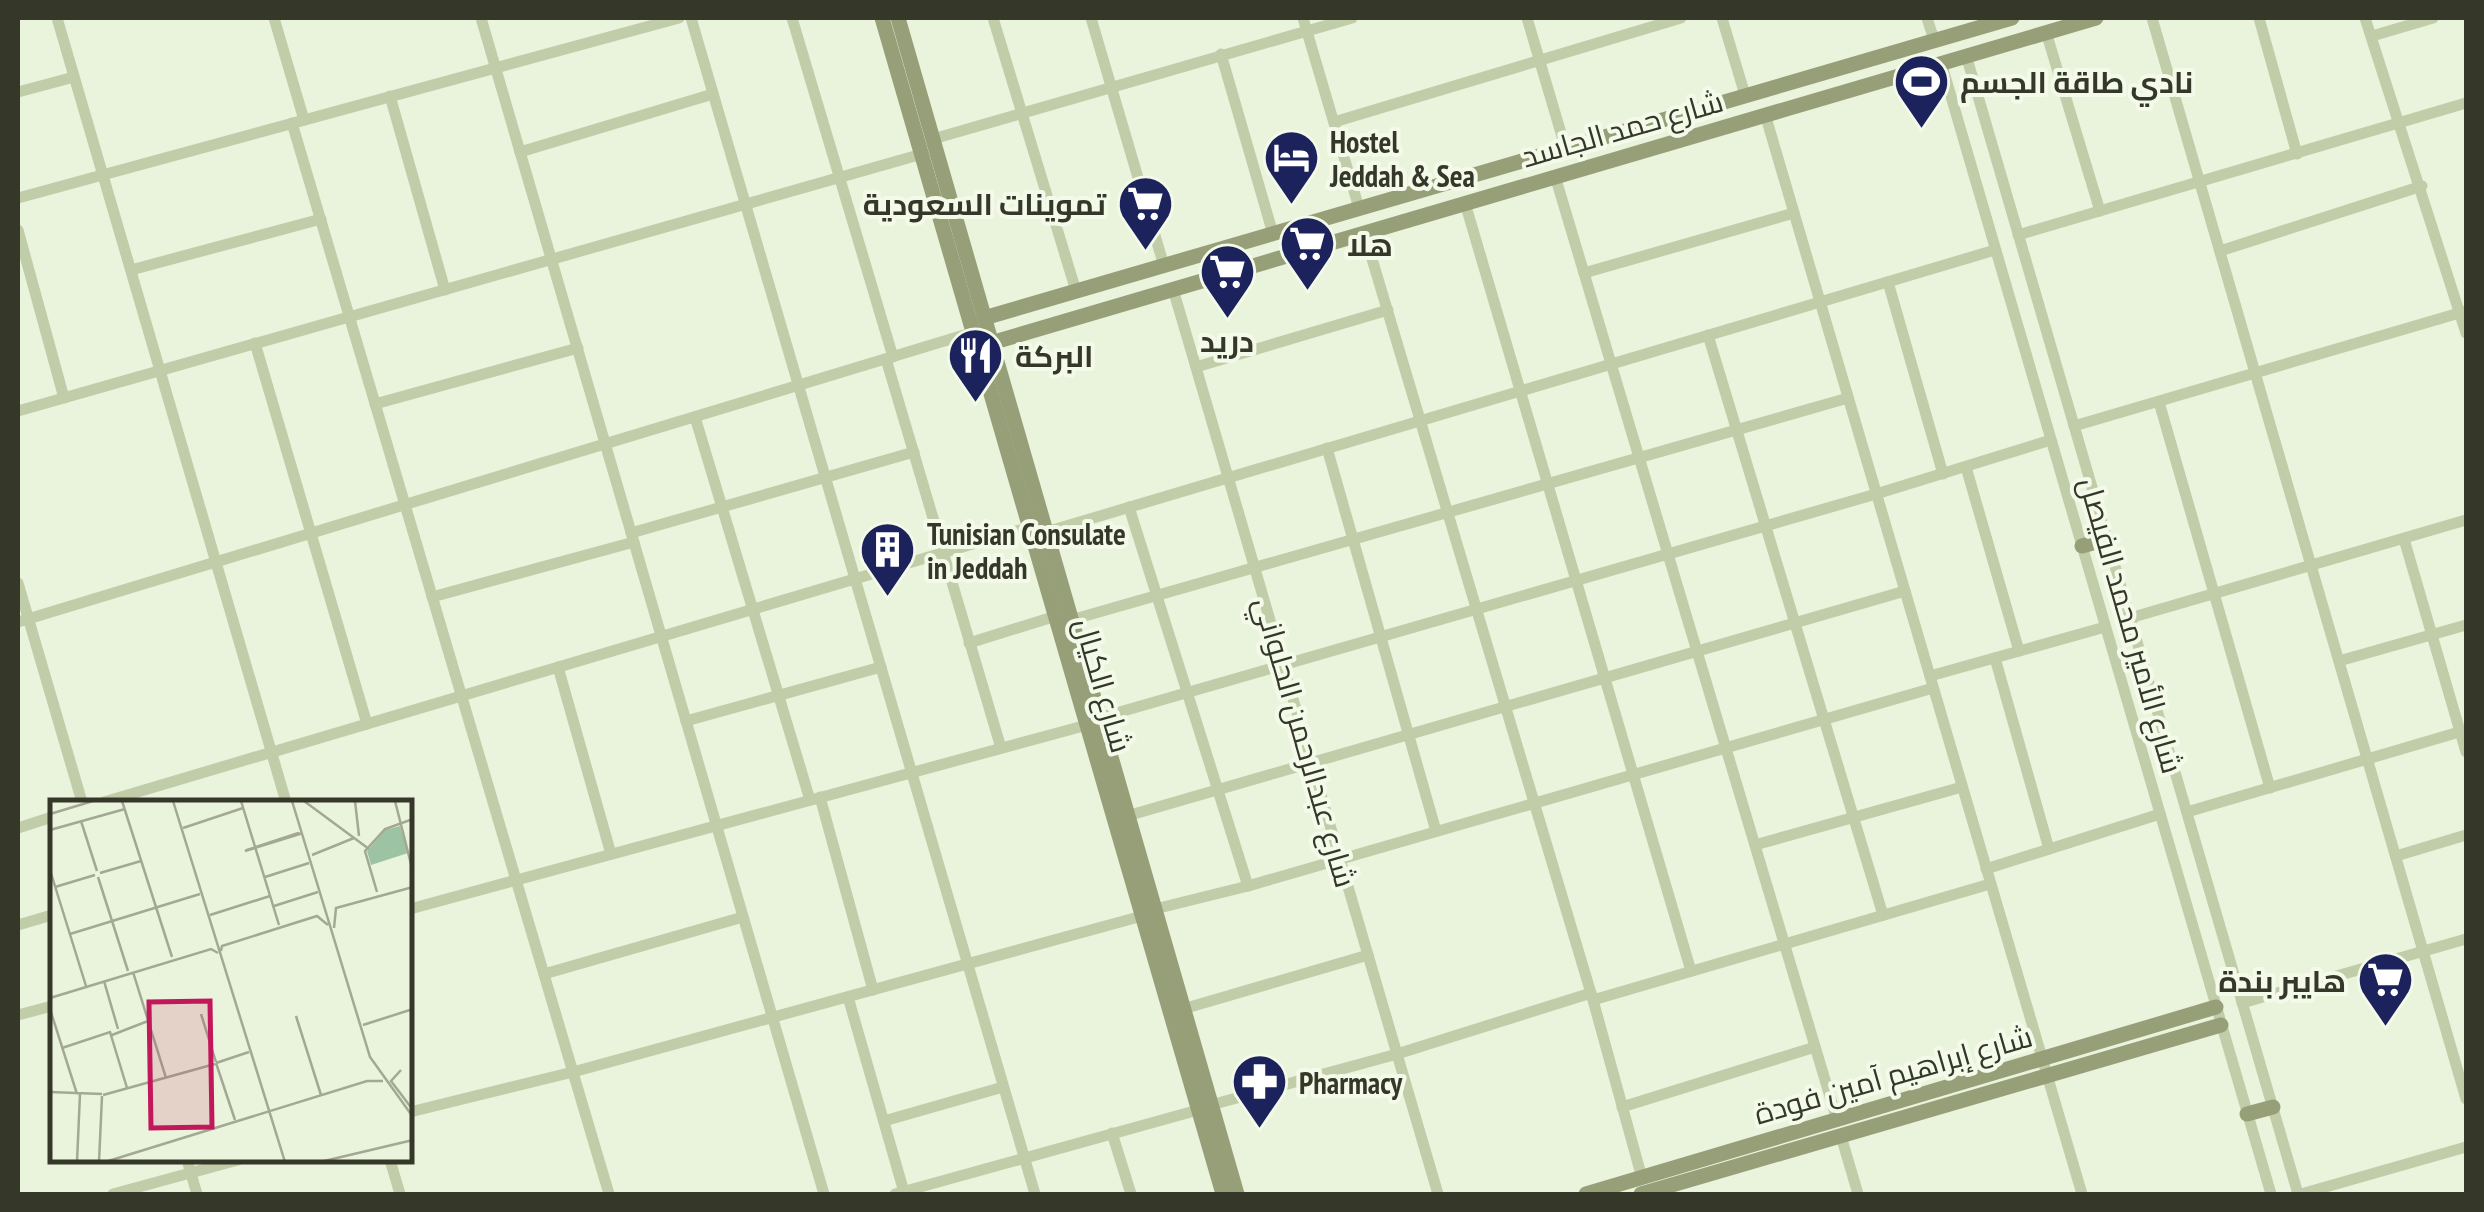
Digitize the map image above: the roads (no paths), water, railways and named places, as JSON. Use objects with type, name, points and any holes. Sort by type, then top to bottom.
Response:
[{"type":"street","points":[[57,18],[285,800]]},
{"type":"street","points":[[274,18],[321,219],[609,1194]]},
{"type":"street","points":[[482,18],[824,1194]]},
{"type":"street","points":[[18,198],[678,18]]},
{"type":"street","points":[[691,18],[1035,1194]]},
{"type":"street","points":[[792,18],[1000,748]]},
{"type":"street","name":"شارع الكيال","points":[[882,18],[974,332],[1038,530]]},
{"type":"street","name":"شارع الكيال","points":[[898,18],[991,343],[1063,618],[1205,1108],[1236,1194]]},
{"type":"street","points":[[992,18],[1076,291]]},
{"type":"street","points":[[1091,18],[1164,266]]},
{"type":"street","points":[[933,139],[1220,54],[1305,23],[1352,18]]},
{"type":"street","points":[[1527,18],[1566,150]]},
{"type":"street","points":[[1334,122],[1681,18]]},
{"type":"street","points":[[1722,18],[1745,95]]},
{"type":"street","points":[[1927,18],[1934,40]]},
{"type":"street","name":"شارع حمد الجاسد","points":[[984,318],[2012,18]]},
{"type":"street","name":"شارع حمد الجاسد","points":[[991,343],[2096,18]]},
{"type":"street","points":[[2152,18],[2466,1099]]},
{"type":"street","points":[[2259,18],[2297,154]]},
{"type":"street","points":[[2366,18],[2464,312],[2466,333]]},
{"type":"street","points":[[2372,36],[2434,18]]},
{"type":"street","points":[[1305,23],[1359,208]]},
{"type":"street","points":[[2046,32],[2100,211]]},
{"type":"street","points":[[1220,54],[1273,234]]},
{"type":"street","name":"شارع الأمير محمد الفيصل","points":[[1966,55],[2300,1194]]},
{"type":"street","name":"شارع الأمير محمد الفيصل","points":[[1940,62],[2271,1194]]},
{"type":"street","points":[[18,92],[74,76]]},
{"type":"street","points":[[520,152],[713,94]]},
{"type":"street","points":[[390,96],[445,290]]},
{"type":"street","points":[[2018,235],[2466,103]]},
{"type":"street","points":[[1765,114],[2082,1194]]},
{"type":"street","points":[[18,411],[922,154]]},
{"type":"street","points":[[1555,176],[1858,1194]]},
{"type":"street","points":[[2220,251],[2422,186]]},
{"type":"street","points":[[1464,203],[1691,971]]},
{"type":"street","points":[[1584,273],[1794,213]]},
{"type":"street","points":[[130,270],[321,219]]},
{"type":"street","points":[[18,230],[64,398]]},
{"type":"street","points":[[1364,232],[1592,996],[1643,1190]]},
{"type":"street","points":[[111,800],[942,553],[1129,507],[1995,250]]},
{"type":"street","points":[[1888,282],[1943,474]]},
{"type":"street","name":"شارع عبدالرحمن الحلواني","points":[[1173,289],[1438,1194]]},
{"type":"street","points":[[1196,367],[1388,310]]},
{"type":"street","points":[[2074,426],[2464,312]]},
{"type":"street","points":[[23,620],[974,332]]},
{"type":"street","points":[[1708,335],[1883,915]]},
{"type":"street","points":[[255,344],[367,724]]},
{"type":"street","points":[[375,404],[578,348]]},
{"type":"street","points":[[969,643],[1254,568],[1848,398]]},
{"type":"street","points":[[2159,402],[2270,788]]},
{"type":"street","points":[[696,416],[778,696],[815,799],[873,990]]},
{"type":"street","points":[[412,907],[1093,722],[2051,440]]},
{"type":"street","points":[[1327,448],[1436,831]]},
{"type":"street","points":[[432,597],[914,452]]},
{"type":"street","points":[[1966,467],[2020,651]]},
{"type":"street","points":[[1129,507],[1248,886]]},
{"type":"street","points":[[2130,618],[2466,520]]},
{"type":"street","points":[[2404,538],[2464,731],[2466,752]]},
{"type":"street","points":[[2082,546],[2107,540]]},
{"type":"street","points":[[18,583],[23,620],[81,800]]},
{"type":"street","points":[[1128,816],[1904,591]]},
{"type":"street","points":[[2339,662],[2466,624]]},
{"type":"street","points":[[412,1112],[572,1072],[1248,886],[1824,719],[1995,658],[2105,626]]},
{"type":"street","points":[[1995,658],[2050,848]]},
{"type":"street","points":[[558,668],[612,854]]},
{"type":"street","points":[[686,721],[881,668]]},
{"type":"street","name":"شارع الكيال","points":[[1093,722],[1128,816],[1149,913],[1183,1009],[1223,1194]]},
{"type":"street","points":[[2186,812],[2464,731]]},
{"type":"street","points":[[1754,844],[1962,786]]},
{"type":"street","points":[[1986,869],[2160,814]]},
{"type":"street","points":[[18,828],[50,818]]},
{"type":"street","points":[[2396,856],[2466,835]]},
{"type":"street","points":[[848,996],[884,1120],[899,1193],[1990,884]]},
{"type":"street","points":[[18,925],[50,916]]},
{"type":"street","points":[[544,974],[743,917]]},
{"type":"street","points":[[2242,1003],[2466,939]]},
{"type":"street","points":[[1183,1009],[1368,956]]},
{"type":"street","points":[[18,1015],[50,1007]]},
{"type":"street","name":"شارع إبراهيم آمين فودة","points":[[1586,1194],[1643,1190],[1750,1152],[2044,1067],[2097,1042],[2216,1007]]},
{"type":"street","name":"شارع إبراهيم آمين فودة","points":[[2044,1067],[2102,1059],[2221,1024]]},
{"type":"street","points":[[2097,1042],[2102,1059]]},
{"type":"street","points":[[2452,1050],[2466,1046]]},
{"type":"street","points":[[1622,1107],[1815,1047]]},
{"type":"street","points":[[884,1120],[1004,1087]]},
{"type":"street","points":[[2247,1114],[2273,1107]]},
{"type":"street","points":[[1112,1133],[1131,1194]]},
{"type":"street","points":[[2300,1194],[2466,1147]]},
{"type":"street","points":[[188,1162],[198,1194]]},
{"type":"street","points":[[113,1194],[231,1162]]},
{"type":"street","points":[[391,1162],[400,1194]]},
{"type":"place","name":"نادي طاقة الجسم","points":[[1921,130]]},
{"type":"place","name":"Hostel Jeddah & Sea","points":[[1291,207]]},
{"type":"place","name":"تموينات السعودية","points":[[1145,252]]},
{"type":"place","name":"هلا","points":[[1308,293]]},
{"type":"place","name":"دريد","points":[[1227,321]]},
{"type":"place","name":"البركة","points":[[976,404]]},
{"type":"place","name":"Tunisian Consulate in Jeddah","points":[[888,599]]},
{"type":"place","name":"هايبر بندة","points":[[2385,1029]]},
{"type":"place","name":"Pharmacy","points":[[1260,1131]]}]
